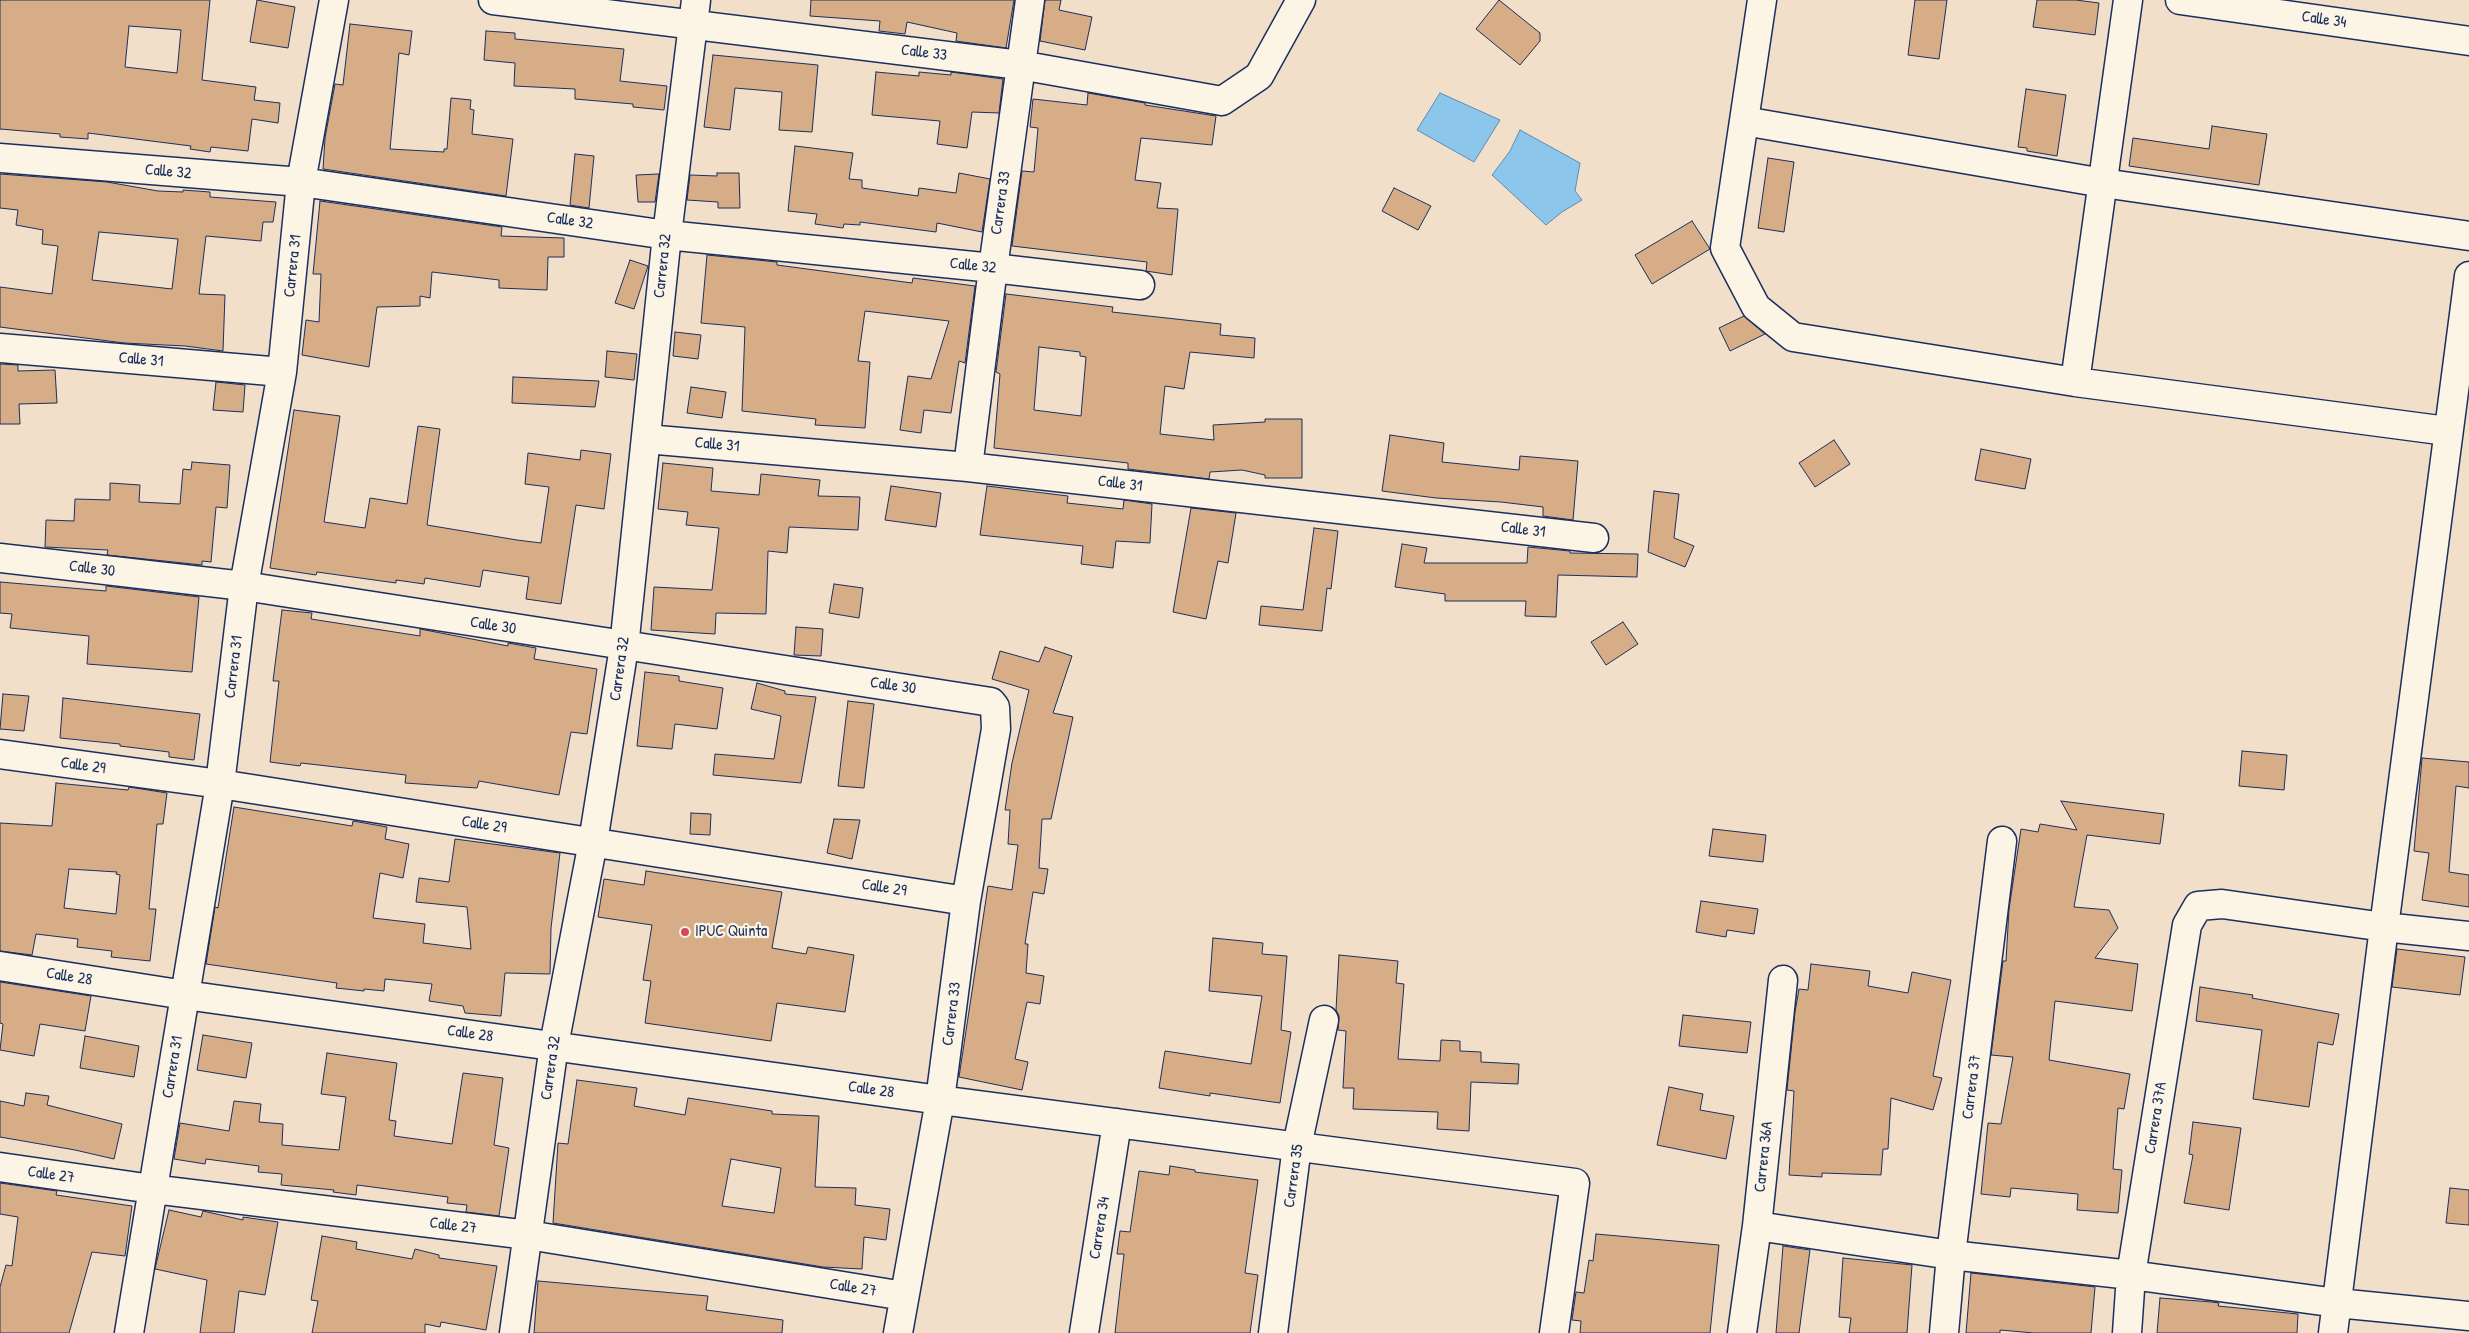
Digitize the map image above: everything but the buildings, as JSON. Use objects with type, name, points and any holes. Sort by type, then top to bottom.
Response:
[{"type":"street","name":"Carrera 31","points":[[128,1333],[220,784],[244,586],[282,372],[301,182],[334,0]]},
{"type":"street","name":"Calle 33","points":[[493,0],[695,12],[1020,65],[1222,101],[1259,76],[1302,0]]},
{"type":"street","name":"Carrera 33","points":[[968,467],[1030,0]]},
{"type":"street","points":[[1762,0],[1725,248],[1756,307],[1793,337],[2074,382],[2448,431]]},
{"type":"street","points":[[2074,382],[2128,0]]},
{"type":"street","name":"Calle 34","points":[[2180,0],[2469,41]]},
{"type":"street","name":"Carrera 32","points":[[514,1333],[554,1045],[593,842],[624,647],[666,235],[695,12]]},
{"type":"street","points":[[1744,121],[2103,183],[2469,236]]},
{"type":"street","name":"Calle 32","points":[[0,158],[301,182],[666,235],[1140,285]]},
{"type":"street","points":[[2333,1333],[2469,276]]},
{"type":"street","name":"Calle 31","points":[[0,348],[282,372]]},
{"type":"street","name":"Calle 31","points":[[646,439],[968,467],[1594,538]]},
{"type":"street","name":"Calle 30","points":[[0,558],[244,586],[624,647],[985,700]]},
{"type":"street","name":"Carrera 33","points":[[898,1333],[940,1100],[966,901],[997,722],[995,707],[985,700]]},
{"type":"street","name":"Calle 29","points":[[0,754],[220,784],[966,901]]},
{"type":"street","name":"Carrera 37","points":[[1944,1333],[1951,1255],[2002,842]]},
{"type":"street","name":"Carrera 37A","points":[[2127,1333],[2131,1275],[2186,926],[2198,906],[2222,904],[2384,927]]},
{"type":"street","points":[[2384,927],[2469,936]]},
{"type":"street","name":"Calle 28","points":[[0,966],[185,994],[940,1100],[1575,1183],[1554,1333]]},
{"type":"street","name":"Carrera 36A","points":[[1742,1333],[1756,1226],[1783,980]]},
{"type":"street","name":"Carrera 35","points":[[1272,1333],[1297,1146],[1324,1020]]},
{"type":"street","name":"Carrera 34","points":[[1084,1333],[1117,1123]]},
{"type":"street","name":"Calle 27","points":[[0,1167],[152,1189],[528,1235],[904,1296]]},
{"type":"street","points":[[1756,1226],[1951,1255],[2131,1275],[2337,1303],[2469,1316]]},
{"type":"water","points":[[1440,93],[1500,120],[1474,162],[1417,130]]},
{"type":"water","points":[[1520,130],[1580,163],[1575,191],[1582,200],[1562,212],[1546,225],[1492,175],[1510,151]]},
{"type":"place","name":"IPUC Quinta","points":[[685,932]]}]
